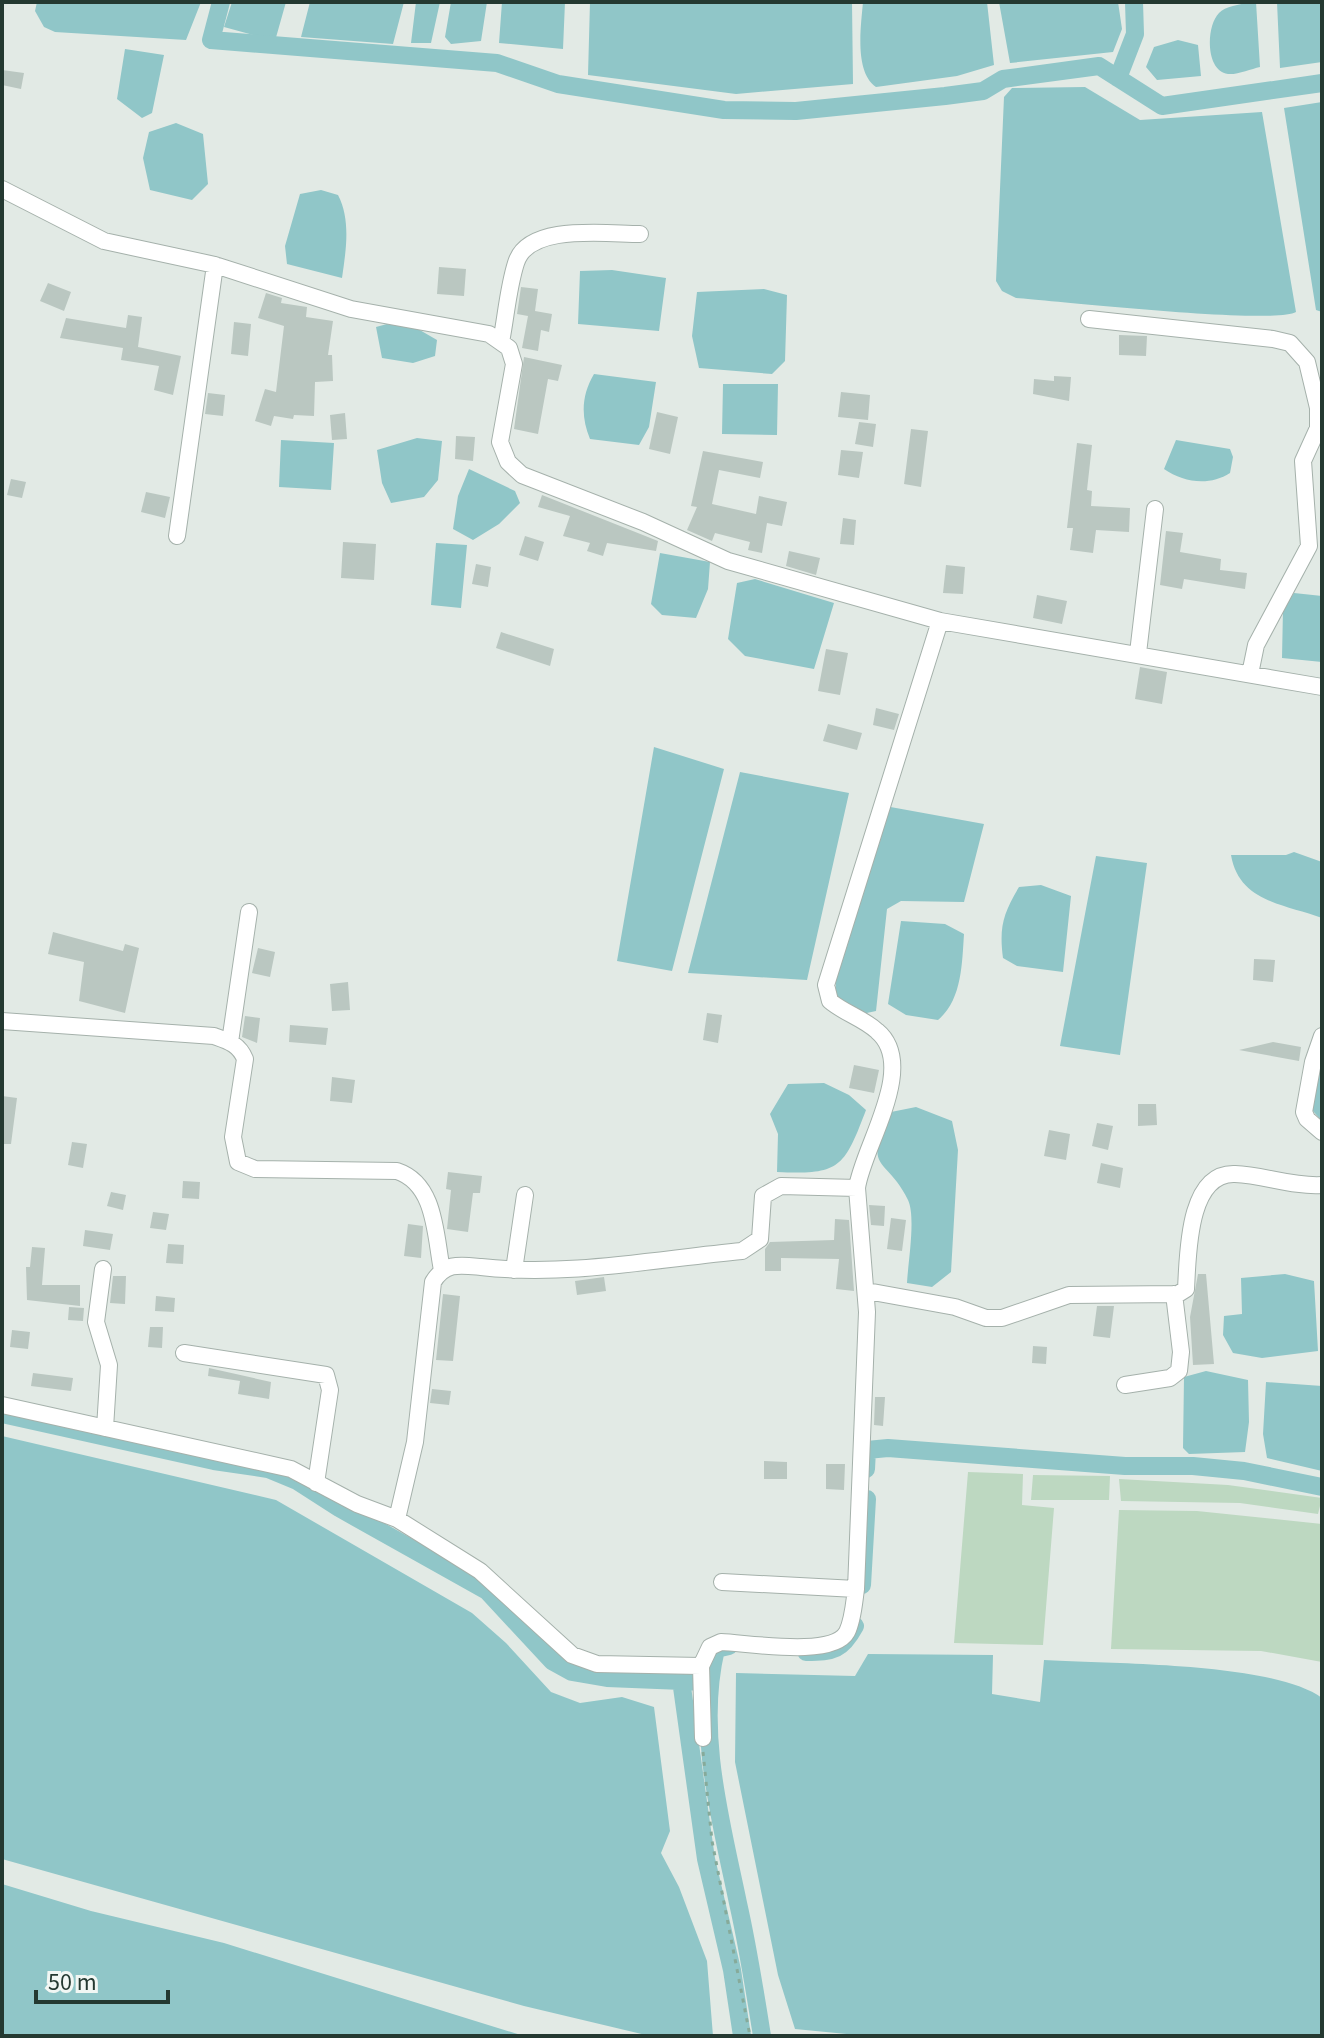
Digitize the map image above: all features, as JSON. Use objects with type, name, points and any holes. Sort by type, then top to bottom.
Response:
[{"type":"street","points":[[2,189],[104,241],[215,265],[351,309],[489,334],[509,348],[514,364],[500,442],[508,462],[522,475],[643,522],[728,561],[940,621],[1322,687]]},
{"type":"street","points":[[501,342],[516,261],[529,244],[548,235],[640,234]]},
{"type":"street","points":[[177,536],[215,265]]},
{"type":"street","points":[[1089,319],[1273,339],[1290,343],[1307,362],[1318,408],[1316,437],[1303,461],[1309,546],[1256,645],[1250,674]]},
{"type":"street","points":[[1138,653],[1155,509]]},
{"type":"street","points":[[703,1738],[702,1678],[710,1647],[721,1642],[833,1646],[847,1632],[856,1589],[867,1291],[857,1188],[859,1173],[887,1101],[890,1056],[887,1042],[878,1031],[830,1001],[826,985],[828,970],[940,621]]},
{"type":"street","points":[[230,1042],[249,912]]},
{"type":"street","points":[[2,1021],[214,1036],[230,1042],[241,1049],[245,1059],[233,1137],[238,1162],[255,1169],[397,1171],[410,1175],[428,1199],[442,1270]]},
{"type":"street","points":[[1322,1036],[1313,1062],[1304,1112],[1307,1119],[1322,1132]]},
{"type":"street","points":[[867,1291],[955,1307],[986,1318],[1002,1318],[1069,1295],[1174,1294],[1186,1289],[1195,1211],[1204,1191],[1214,1180],[1234,1174],[1322,1185]]},
{"type":"street","points":[[397,1519],[415,1442],[433,1282],[442,1270],[455,1265],[514,1270],[742,1251],[760,1239],[763,1196],[771,1190],[781,1186],[857,1188]]},
{"type":"street","points":[[514,1270],[525,1195]]},
{"type":"street","points":[[103,1269],[96,1322],[109,1365],[105,1428]]},
{"type":"street","points":[[1125,1385],[1170,1378],[1179,1371],[1181,1352],[1174,1294]]},
{"type":"street","points":[[184,1353],[326,1375],[330,1390],[316,1483]]},
{"type":"street","points":[[2,1405],[280,1464],[357,1504],[397,1519],[480,1571],[572,1655],[597,1664],[702,1678]]},
{"type":"street","points":[[722,1582],[856,1589]]},
{"type":"path","points":[[703,1738],[704,1784],[712,1841],[750,2036]]},
{"type":"green space","points":[[968,1472],[1023,1474],[1022,1505],[1054,1508],[1043,1645],[954,1643]]},
{"type":"green space","points":[[1033,1475],[1110,1476],[1109,1500],[1031,1500]]},
{"type":"green space","points":[[1119,1479],[1228,1485],[1322,1498],[1318,1514],[1240,1503],[1121,1501]]},
{"type":"green space","points":[[1119,1510],[1197,1511],[1322,1524],[1322,1662],[1261,1651],[1111,1649]]},
{"type":"water","points":[[37,2],[201,2],[186,40],[55,32],[44,27],[35,11]]},
{"type":"water","points":[[232,2],[286,2],[275,41],[224,27]]},
{"type":"water","points":[[310,2],[404,2],[393,44],[301,37]]},
{"type":"water","points":[[416,2],[440,2],[431,43],[411,43]]},
{"type":"water","points":[[451,2],[487,2],[481,41],[451,44],[445,37]]},
{"type":"water","points":[[502,2],[565,2],[563,49],[499,43]]},
{"type":"water","points":[[590,2],[852,2],[853,84],[736,94],[588,75]]},
{"type":"water","points":[[863,2],[987,2],[994,65],[957,76],[876,87],[864,71],[862,60],[860,35]]},
{"type":"water","points":[[999,2],[1118,2],[1122,29],[1113,52],[1010,63]]},
{"type":"water","points":[[1256,2],[1260,67],[1228,74],[1220,71],[1212,57],[1212,28],[1222,11]]},
{"type":"water","points":[[1277,2],[1322,2],[1322,62],[1280,68]]},
{"type":"water","points":[[1178,40],[1198,45],[1201,76],[1157,80],[1146,67],[1154,47]]},
{"type":"water","points":[[125,49],[164,55],[152,113],[142,118],[117,99]]},
{"type":"water","points":[[1085,87],[1140,120],[1262,112],[1296,312],[1248,316],[1163,311],[1016,298],[1002,291],[996,281],[1004,97],[1012,88]]},
{"type":"water","points":[[1322,102],[1322,312],[1316,310],[1284,108]]},
{"type":"water","points":[[176,123],[203,134],[208,184],[192,200],[150,190],[143,158],[149,132]]},
{"type":"water","points":[[321,190],[338,195],[345,215],[342,278],[287,264],[285,246],[300,194]]},
{"type":"water","points":[[612,270],[666,278],[659,331],[578,324],[580,271]]},
{"type":"water","points":[[764,289],[787,295],[785,361],[772,374],[699,368],[692,336],[697,292]]},
{"type":"water","points":[[387,324],[418,329],[437,340],[435,356],[413,363],[382,358],[376,327]]},
{"type":"water","points":[[594,374],[656,382],[649,427],[639,445],[590,439],[584,406]]},
{"type":"water","points":[[723,384],[778,384],[777,435],[722,434]]},
{"type":"water","points":[[417,438],[442,441],[438,480],[424,497],[391,503],[382,483],[377,450]]},
{"type":"water","points":[[281,440],[334,443],[331,490],[279,487]]},
{"type":"water","points":[[1176,440],[1230,449],[1233,457],[1230,473],[1214,480],[1197,481],[1164,469]]},
{"type":"water","points":[[469,469],[515,491],[520,503],[499,524],[473,540],[453,529],[458,496]]},
{"type":"water","points":[[436,543],[467,545],[461,608],[431,605]]},
{"type":"water","points":[[660,553],[710,562],[708,589],[696,618],[662,615],[651,604]]},
{"type":"water","points":[[755,579],[834,603],[814,669],[745,656],[728,639],[737,583]]},
{"type":"water","points":[[1294,593],[1322,596],[1322,662],[1282,658],[1283,609]]},
{"type":"water","points":[[654,747],[724,769],[672,971],[617,961]]},
{"type":"water","points":[[740,772],[849,793],[807,980],[688,973]]},
{"type":"water","points":[[885,806],[984,824],[964,902],[901,901],[887,909],[876,1011],[862,1014],[838,1004],[838,964],[852,907]]},
{"type":"water","points":[[1294,852],[1322,862],[1322,918],[1253,892],[1243,883],[1231,855],[1286,855]]},
{"type":"water","points":[[1096,856],[1147,863],[1120,1055],[1060,1046]]},
{"type":"water","points":[[1041,885],[1071,896],[1063,972],[1017,966],[1003,958],[1002,929],[1019,887]]},
{"type":"water","points":[[901,921],[945,924],[964,934],[956,992],[946,1012],[938,1020],[906,1015],[888,1004]]},
{"type":"water","points":[[1322,1046],[1322,1121],[1312,1110]]},
{"type":"water","points":[[824,1083],[849,1095],[866,1110],[852,1145],[837,1164],[827,1169],[777,1172],[778,1134],[770,1114],[788,1084]]},
{"type":"water","points":[[916,1107],[952,1121],[958,1150],[951,1272],[932,1287],[907,1283],[910,1208],[900,1186],[880,1162],[878,1155],[882,1131],[891,1112]]},
{"type":"water","points":[[1285,1274],[1314,1281],[1318,1351],[1262,1358],[1233,1353],[1223,1335],[1224,1316],[1242,1314],[1241,1278]]},
{"type":"water","points":[[1206,1371],[1248,1380],[1249,1422],[1245,1452],[1189,1454],[1183,1448],[1184,1377]]},
{"type":"water","points":[[1266,1382],[1322,1386],[1322,1471],[1267,1458],[1263,1434]]},
{"type":"water","points":[[2,1436],[276,1500],[472,1613],[506,1643],[551,1692],[580,1703],[622,1697],[654,1707],[670,1831],[661,1853],[679,1887],[707,1961],[713,2036],[650,2036],[524,2006],[2,1859]]},
{"type":"water","points":[[868,1654],[993,1655],[992,1694],[1040,1702],[1044,1660],[1230,1671],[1299,1686],[1322,1698],[1322,2036],[867,2036],[795,2029],[778,1975],[735,1762],[736,1673],[855,1676]]},
{"type":"water","points":[[2,1884],[91,1911],[224,1943],[524,2036],[2,2036]]},
{"type":"building","points":[[2,70],[24,73],[21,89],[2,85]]},
{"type":"building","points":[[439,267],[466,269],[464,296],[437,294]]},
{"type":"building","points":[[48,283],[71,292],[64,311],[40,301]]},
{"type":"building","points":[[521,287],[538,289],[535,311],[552,314],[549,332],[541,330],[538,351],[522,348],[528,316],[517,314]]},
{"type":"building","points":[[266,293],[282,298],[281,303],[307,307],[306,317],[333,321],[328,355],[332,355],[333,381],[315,382],[314,416],[294,415],[293,419],[274,416],[271,426],[255,421],[265,389],[276,392],[284,326],[258,318]]},
{"type":"building","points":[[128,315],[142,317],[138,347],[181,356],[173,395],[154,390],[159,366],[121,360],[123,348],[60,338],[66,318],[126,328]]},
{"type":"building","points":[[234,322],[251,324],[248,356],[231,354]]},
{"type":"building","points":[[1119,335],[1147,336],[1146,356],[1119,355]]},
{"type":"building","points":[[524,357],[562,365],[558,381],[548,379],[538,434],[514,429]]},
{"type":"building","points":[[1054,376],[1071,377],[1069,401],[1033,394],[1034,379],[1054,381]]},
{"type":"building","points":[[841,392],[870,395],[868,420],[838,417]]},
{"type":"building","points":[[208,393],[225,395],[223,416],[205,414]]},
{"type":"building","points":[[657,412],[678,417],[670,454],[649,449]]},
{"type":"building","points":[[345,413],[347,439],[332,440],[330,415]]},
{"type":"building","points":[[859,422],[876,424],[873,447],[855,444]]},
{"type":"building","points":[[911,429],[928,431],[921,487],[904,484]]},
{"type":"building","points":[[456,436],[475,437],[473,461],[455,459]]},
{"type":"building","points":[[1077,443],[1092,445],[1087,490],[1092,491],[1091,506],[1130,508],[1129,532],[1096,530],[1093,553],[1070,550],[1073,528],[1067,528]]},
{"type":"building","points":[[841,450],[863,452],[859,478],[838,475]]},
{"type":"building","points":[[703,451],[763,462],[760,478],[719,470],[712,504],[756,514],[759,496],[787,502],[782,526],[767,523],[762,553],[748,550],[750,542],[715,533],[712,541],[687,530],[697,507],[691,506]]},
{"type":"building","points":[[11,479],[26,482],[22,498],[7,495]]},
{"type":"building","points":[[146,492],[170,497],[165,518],[141,512]]},
{"type":"building","points":[[542,495],[658,541],[656,551],[607,543],[603,556],[587,551],[590,543],[563,536],[570,516],[538,507]]},
{"type":"building","points":[[843,518],[856,520],[854,545],[840,544]]},
{"type":"building","points":[[1166,531],[1183,533],[1180,552],[1221,559],[1220,570],[1247,573],[1245,589],[1184,579],[1182,589],[1160,585]]},
{"type":"building","points":[[525,536],[544,542],[538,561],[519,555]]},
{"type":"building","points":[[343,542],[376,544],[374,580],[341,578]]},
{"type":"building","points":[[789,551],[820,558],[816,575],[786,566]]},
{"type":"building","points":[[476,564],[491,567],[488,587],[472,584]]},
{"type":"building","points":[[946,565],[965,567],[963,594],[943,593]]},
{"type":"building","points":[[1037,595],[1067,601],[1062,624],[1033,618]]},
{"type":"building","points":[[501,632],[554,649],[550,666],[496,648]]},
{"type":"building","points":[[826,649],[848,653],[840,695],[818,691]]},
{"type":"building","points":[[1140,667],[1167,672],[1162,704],[1135,699]]},
{"type":"building","points":[[876,708],[899,714],[894,730],[873,725]]},
{"type":"building","points":[[828,724],[862,733],[857,750],[823,741]]},
{"type":"building","points":[[53,932],[123,951],[125,944],[139,948],[125,1013],[79,1001],[84,962],[48,954]]},
{"type":"building","points":[[258,948],[275,952],[270,977],[252,973]]},
{"type":"building","points":[[1254,959],[1275,960],[1273,982],[1253,980]]},
{"type":"building","points":[[348,982],[350,1010],[332,1011],[330,984]]},
{"type":"building","points":[[707,1013],[722,1015],[718,1043],[703,1040]]},
{"type":"building","points":[[245,1016],[260,1018],[257,1043],[242,1037]]},
{"type":"building","points":[[290,1025],[328,1028],[326,1045],[289,1042]]},
{"type":"building","points":[[1273,1042],[1301,1047],[1299,1061],[1239,1050]]},
{"type":"building","points":[[854,1065],[879,1070],[874,1093],[849,1088]]},
{"type":"building","points":[[332,1077],[355,1080],[352,1103],[330,1101]]},
{"type":"building","points":[[2,1096],[17,1098],[11,1144],[2,1144]]},
{"type":"building","points":[[1138,1104],[1156,1104],[1157,1125],[1138,1126]]},
{"type":"building","points":[[1097,1123],[1113,1126],[1108,1150],[1092,1146]]},
{"type":"building","points":[[1049,1130],[1070,1134],[1066,1160],[1044,1156]]},
{"type":"building","points":[[72,1142],[87,1144],[83,1168],[68,1165]]},
{"type":"building","points":[[1101,1163],[1123,1168],[1120,1188],[1097,1183]]},
{"type":"building","points":[[448,1172],[482,1176],[480,1193],[473,1193],[468,1232],[447,1229],[451,1190],[446,1189]]},
{"type":"building","points":[[183,1181],[200,1182],[199,1199],[182,1198]]},
{"type":"building","points":[[111,1192],[126,1195],[123,1210],[107,1206]]},
{"type":"building","points":[[869,1205],[885,1206],[884,1226],[871,1225]]},
{"type":"building","points":[[153,1212],[169,1214],[166,1230],[150,1228]]},
{"type":"building","points":[[891,1218],[906,1220],[902,1251],[887,1249]]},
{"type":"building","points":[[835,1219],[849,1220],[854,1291],[836,1289],[839,1259],[781,1258],[781,1271],[765,1271],[765,1249],[770,1242],[834,1240]]},
{"type":"building","points":[[408,1224],[423,1226],[421,1258],[404,1256]]},
{"type":"building","points":[[85,1230],[113,1234],[110,1250],[83,1246]]},
{"type":"building","points":[[168,1244],[184,1245],[183,1264],[166,1263]]},
{"type":"building","points":[[32,1247],[45,1248],[42,1285],[80,1285],[80,1306],[27,1300],[26,1267],[30,1267]]},
{"type":"building","points":[[1198,1274],[1206,1274],[1214,1364],[1193,1365],[1190,1317]]},
{"type":"building","points":[[113,1276],[126,1276],[125,1304],[110,1303]]},
{"type":"building","points":[[604,1277],[606,1291],[577,1295],[575,1281]]},
{"type":"building","points":[[443,1294],[460,1296],[453,1361],[436,1360]]},
{"type":"building","points":[[156,1296],[175,1298],[174,1312],[155,1311]]},
{"type":"building","points":[[1097,1306],[1114,1306],[1110,1338],[1093,1336]]},
{"type":"building","points":[[69,1307],[84,1308],[83,1321],[68,1320]]},
{"type":"building","points":[[150,1327],[163,1327],[162,1348],[148,1347]]},
{"type":"building","points":[[12,1330],[30,1332],[28,1349],[10,1347]]},
{"type":"building","points":[[1033,1346],[1047,1347],[1046,1364],[1032,1363]]},
{"type":"building","points":[[209,1368],[271,1382],[269,1399],[238,1394],[240,1381],[208,1376]]},
{"type":"building","points":[[33,1373],[73,1378],[71,1391],[31,1386]]},
{"type":"building","points":[[432,1389],[451,1391],[449,1405],[430,1403]]},
{"type":"building","points":[[875,1397],[885,1397],[883,1426],[874,1425]]},
{"type":"building","points":[[764,1461],[787,1462],[787,1479],[764,1479]]},
{"type":"building","points":[[826,1464],[845,1464],[844,1490],[826,1489]]},
{"type":"waterway","points":[[221,2],[211,40],[497,63],[558,84],[724,110],[796,111],[945,96],[983,91],[1003,79],[1099,66],[1162,106],[1322,83]]},
{"type":"waterway","points":[[1118,78],[1135,34],[1134,2]]},
{"type":"waterway","points":[[2,1414],[214,1461],[268,1469],[297,1481],[487,1591],[552,1661],[572,1672],[607,1678],[708,1682]]},
{"type":"waterway","points":[[866,1469],[867,1450],[888,1448],[1125,1466],[1193,1466],[1244,1471],[1322,1487]]},
{"type":"waterway","points":[[862,1585],[867,1499]]},
{"type":"waterway","points":[[806,1652],[836,1648],[855,1626]]},
{"type":"waterway","points":[[729,1646],[716,1649],[711,1680],[710,1744],[718,1808],[762,2036]]},
{"type":"waterway","points":[[681,1680],[706,1859],[732,1970],[742,2036]]}]
